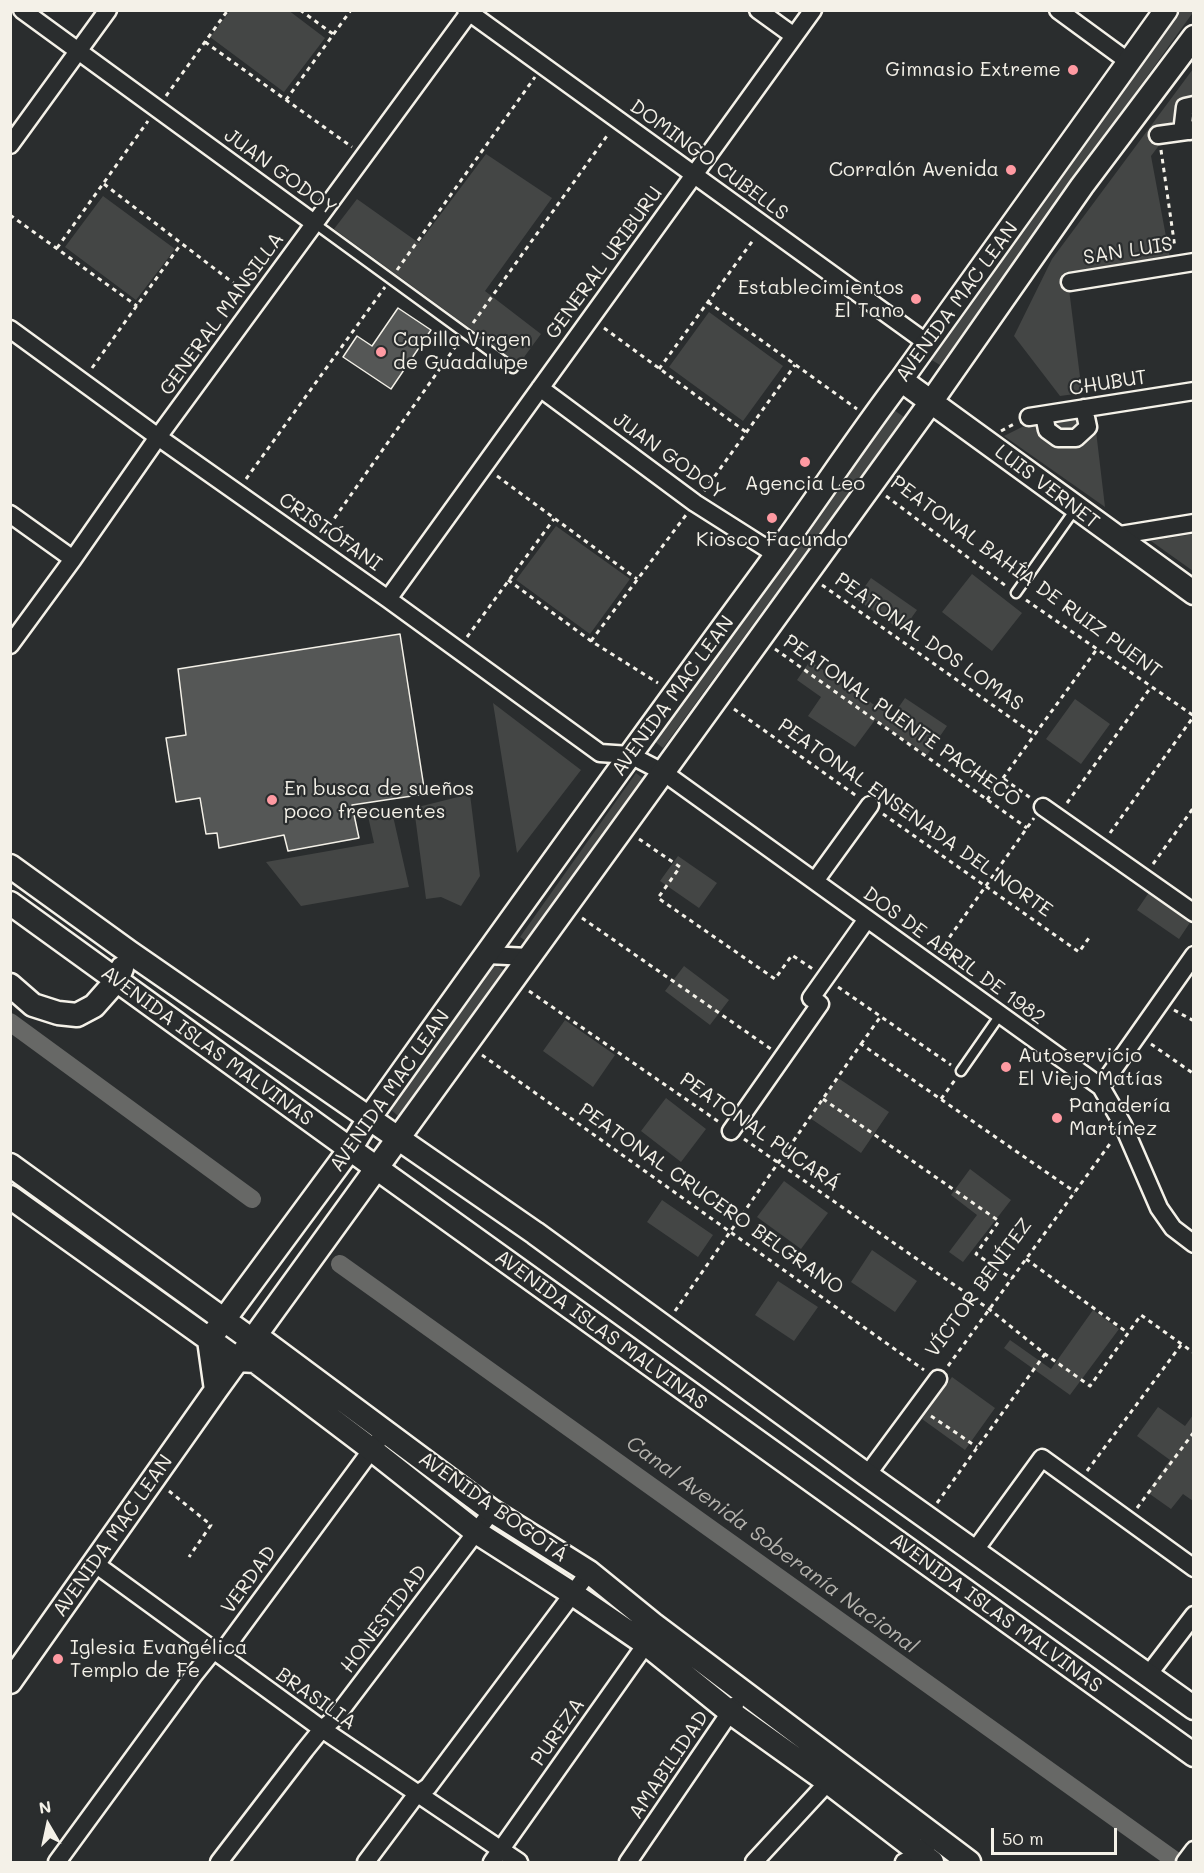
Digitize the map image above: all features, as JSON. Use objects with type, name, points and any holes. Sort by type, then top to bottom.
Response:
[{"type":"main road","name":"AVENIDA MAC LEAN","points":[[208,1340],[350,1149],[370,1117],[777,555],[871,419],[1166,10]]},
{"type":"main road","name":"AVENIDA MAC LEAN","points":[[10,1682],[398,1137],[932,402],[1082,186],[1194,37]]},
{"type":"main road","name":"LUIS VERNET","points":[[901,380],[1194,593]]},
{"type":"main road","name":"AVENIDA ISLAS MALVINAS","points":[[10,866],[129,952],[535,1233],[867,1475],[1194,1708]]},
{"type":"main road","name":"AVENIDA ISLAS MALVINAS","points":[[10,903],[1194,1755]]},
{"type":"main road","points":[[10,985],[33,1005],[58,1013],[77,1015],[94,1006],[117,980],[129,952]]},
{"type":"main road","name":"AVENIDA BOGOTÁ","points":[[10,1165],[252,1340],[262,1340],[378,1440],[476,1532],[573,1594],[650,1634],[745,1691],[923,1854]]},
{"type":"main road","name":"AVENIDA BOGOTÁ","points":[[10,1197],[238,1360],[255,1361],[589,1572],[730,1712],[923,1854],[969,1863]]},
{"type":"main road","points":[[208,1340],[216,1390]]},
{"type":"street","name":"JUAN GODOY","points":[[22,10],[314,223]]},
{"type":"street","points":[[10,145],[108,10]]},
{"type":"street","points":[[759,10],[794,36]]},
{"type":"street","name":"GENERAL URIBURU","points":[[388,599],[813,10]]},
{"type":"street","points":[[1058,10],[1129,62]]},
{"type":"street","name":"GENERAL MANSILLA","points":[[10,645],[73,560],[158,437],[468,11]]},
{"type":"street","name":"DOMINGO CUBELLS","points":[[468,11],[927,343]]},
{"type":"street","points":[[1192,130],[1183,124],[1185,107],[1194,105]]},
{"type":"street","points":[[1158,135],[1192,130]]},
{"type":"street","name":"SAN LUIS","points":[[1070,282],[1185,263]]},
{"type":"street","name":"CRISTÓFANI","points":[[10,329],[600,753],[630,755]]},
{"type":"street","name":"JUAN GODOY","points":[[540,388],[695,503],[777,555]]},
{"type":"street","name":"CHUBUT","points":[[1036,416],[1194,391]]},
{"type":"street","points":[[1036,416],[1047,430],[1058,438],[1076,438],[1088,427],[1084,408]]},
{"type":"street","points":[[10,514],[73,560]]},
{"type":"street","points":[[1114,536],[1194,523]]},
{"type":"street","name":"DOS DE ABRIL DE 1982","points":[[630,755],[663,772],[1101,1087],[1123,1125],[1159,1208],[1173,1228],[1194,1244]]},
{"type":"street","points":[[815,881],[870,805]]},
{"type":"street","points":[[1043,807],[1194,913]]},
{"type":"street","points":[[731,1131],[820,1004],[811,998],[867,919]]},
{"type":"street","points":[[487,955],[529,957]]},
{"type":"street","points":[[1101,1087],[1194,955]]},
{"type":"street","name":"VÍCTOR BENÍTEZ","points":[[867,1475],[938,1379]]},
{"type":"street","name":"VERDAD","points":[[57,1863],[213,1651],[224,1650],[378,1440]]},
{"type":"street","points":[[975,1550],[1042,1458],[1194,1568]]},
{"type":"street","name":"HONESTIDAD","points":[[219,1863],[322,1729],[335,1718],[492,1511]]},
{"type":"street","name":"BRASILIA","points":[[94,1563],[213,1651],[416,1795],[497,1857],[519,1863]]},
{"type":"street","points":[[366,1863],[416,1795],[428,1787],[589,1572]]},
{"type":"street","points":[[1148,1675],[1194,1615]]},
{"type":"street","name":"PUREZA","points":[[497,1857],[650,1634]]},
{"type":"street","name":"AMABILIDAD","points":[[628,1863],[745,1691]]},
{"type":"street","points":[[754,1863],[828,1782]]},
{"type":"street","points":[[1185,1863],[1193,1851]]},
{"type":"lane","name":"JUAN GODOY","points":[[314,223],[513,368]]},
{"type":"lane","points":[[1016,593],[1076,508]]},
{"type":"lane","points":[[961,1071],[1000,1015]]},
{"type":"path","points":[[57,248],[228,10]]},
{"type":"path","points":[[300,10],[333,34]]},
{"type":"path","points":[[286,100],[351,10]]},
{"type":"path","points":[[205,42],[363,155]]},
{"type":"path","points":[[1158,135],[1185,263]]},
{"type":"path","points":[[104,184],[258,302]]},
{"type":"path","points":[[10,215],[137,306]]},
{"type":"path","points":[[658,369],[764,225]]},
{"type":"path","points":[[82,381],[182,244]]},
{"type":"path","points":[[708,302],[871,419]]},
{"type":"path","points":[[590,318],[746,432]]},
{"type":"path","points":[[983,439],[1036,416]]},
{"type":"path","points":[[484,466],[637,579]]},
{"type":"path","name":"PEATONAL BAHÍA DE RUIZ PUENT","points":[[871,484],[1016,593],[1194,716]]},
{"type":"path","points":[[457,650],[554,518]]},
{"type":"path","name":"PEATONAL DOS LOMAS","points":[[806,574],[1035,735]]},
{"type":"path","points":[[508,580],[591,641],[675,693]]},
{"type":"path","name":"PEATONAL PUENTE PACHECO","points":[[759,638],[1027,828]]},
{"type":"path","name":"PEATONAL DOS LOMAS","points":[[987,800],[1097,649]]},
{"type":"path","points":[[1058,817],[1151,686]]},
{"type":"path","name":"PEATONAL ENSENADA DEL NORTE","points":[[717,697],[1079,952],[1091,935]]},
{"type":"path","points":[[1100,847],[1194,716]]},
{"type":"path","points":[[930,964],[1043,807],[1004,779]]},
{"type":"path","points":[[1143,877],[1194,807]]},
{"type":"path","points":[[622,828],[680,867],[658,898],[775,979],[792,955],[961,1071],[941,1099]]},
{"type":"path","points":[[566,906],[783,1057]]},
{"type":"path","name":"PEATONAL PUCARÁ","points":[[513,979],[989,1309],[1045,1354],[1090,1386],[1128,1333]]},
{"type":"path","points":[[1161,1002],[1194,1021]]},
{"type":"path","points":[[663,1327],[881,1016]]},
{"type":"path","points":[[1138,1035],[1194,1074]]},
{"type":"path","name":"PEATONAL CRUCERO BELGRANO","points":[[466,1044],[938,1379]]},
{"type":"path","points":[[861,1044],[1075,1192]]},
{"type":"path","points":[[823,1099],[999,1221],[976,1254],[1012,1279]]},
{"type":"path","name":"VÍCTOR BENÍTEZ","points":[[938,1379],[1123,1125]]},
{"type":"path","points":[[1026,1259],[1128,1333],[1141,1315],[1194,1353]]},
{"type":"path","points":[[1078,1484],[1181,1345]]},
{"type":"path","points":[[926,1517],[1045,1354]]},
{"type":"path","points":[[918,1406],[977,1447]]},
{"type":"path","points":[[1128,1521],[1194,1432]]},
{"type":"path","points":[[154,1478],[211,1525],[189,1557]]},
{"type":"shaded area","points":[[288,10],[325,38],[284,92],[210,37],[230,11]]},
{"type":"shaded area","points":[[1180,11],[1194,11],[940,365],[930,359]]},
{"type":"shaded area","points":[[1193,69],[1193,117],[1179,119],[1151,156],[1170,258],[1067,273],[1082,393],[1060,396],[1014,336],[1052,259]]},
{"type":"shaded area","points":[[486,154],[552,198],[485,291],[541,334],[519,364],[334,229],[357,199],[419,243]]},
{"type":"shaded area","points":[[103,196],[175,249],[136,300],[65,247]]},
{"type":"shaded area","points":[[709,312],[783,366],[743,421],[669,367]]},
{"type":"shaded area","points":[[891,408],[904,417],[663,748],[654,741]]},
{"type":"shaded area","points":[[1094,414],[1105,507],[1004,436],[1036,420]]},
{"type":"shaded area","points":[[556,526],[630,579],[590,634],[516,580]]},
{"type":"shaded area","points":[[1193,534],[1193,571],[1151,541]]},
{"type":"shaded area","points":[[972,574],[1022,613],[992,651],[942,612]]},
{"type":"shaded area","points":[[871,578],[917,610],[902,631],[856,599]]},
{"type":"shaded area","points":[[810,661],[892,717],[905,698],[947,726],[927,755],[875,720],[855,747],[808,716],[821,697],[797,680]]},
{"type":"shaded area","points":[[1075,699],[1110,724],[1081,764],[1046,739]]},
{"type":"shaded area","points":[[493,703],[581,770],[517,853]]},
{"type":"shaded area","points":[[636,773],[645,780],[529,943],[520,937]]},
{"type":"shaded area","points":[[470,794],[480,876],[461,906],[441,897],[426,899],[414,808]]},
{"type":"shaded area","points":[[366,807],[393,816],[409,887],[301,906],[266,862],[374,843]]},
{"type":"shaded area","points":[[678,856],[717,883],[699,908],[660,881]]},
{"type":"shaded area","points":[[1152,888],[1193,918],[1179,939],[1137,910]]},
{"type":"shaded area","points":[[492,962],[505,971],[398,1116],[387,1106]]},
{"type":"shaded area","points":[[684,966],[729,1000],[710,1025],[665,991]]},
{"type":"shaded area","points":[[565,1020],[615,1055],[593,1087],[543,1051]]},
{"type":"shaded area","points":[[838,1078],[889,1112],[861,1153],[810,1118]]},
{"type":"shaded area","points":[[666,1098],[706,1129],[681,1162],[641,1131]]},
{"type":"shaded area","points":[[970,1169],[1011,1200],[963,1262],[949,1252],[977,1215],[951,1195]]},
{"type":"shaded area","points":[[11,1170],[196,1307],[188,1317],[11,1185]]},
{"type":"shaded area","points":[[784,1181],[828,1213],[801,1249],[757,1217]]},
{"type":"shaded area","points":[[662,1200],[713,1235],[698,1257],[647,1222]]},
{"type":"shaded area","points":[[872,1250],[917,1281],[895,1312],[851,1282]]},
{"type":"shaded area","points":[[778,1281],[818,1307],[794,1341],[755,1315]]},
{"type":"shaded area","points":[[1093,1310],[1119,1329],[1070,1395],[1004,1348],[1010,1340],[1051,1369]]},
{"type":"shaded area","points":[[952,1377],[995,1408],[965,1450],[922,1419]]},
{"type":"shaded area","points":[[1158,1407],[1185,1426],[1193,1415],[1193,1501],[1183,1494],[1171,1509],[1147,1492],[1170,1460],[1137,1436]]},
{"type":"shaded area","points":[[496,1526],[577,1577],[572,1584],[491,1532]]},
{"type":"building","name":"Capilla Virgen de Guadalupe","points":[[398,308],[431,330],[391,389],[343,357],[357,336],[372,346]]},
{"type":"building","points":[[400,634],[425,794],[352,805],[359,838],[288,851],[284,835],[219,848],[217,833],[206,834],[200,798],[176,802],[166,738],[186,735],[178,669]]},
{"type":"waterway","name":"Canal Avenida Soberanía Nacional","points":[[10,1022],[252,1199]]},
{"type":"waterway","name":"Canal Avenida Soberanía Nacional","points":[[340,1264],[1177,1862]]},
{"type":"place","name":"Gimnasio Extreme","points":[[1073,70]]},
{"type":"place","name":"Corralón Avenida","points":[[1011,170]]},
{"type":"place","name":"Establecimientos El Tano","points":[[916,299]]},
{"type":"place","name":"Capilla Virgen de Guadalupe","points":[[381,352]]},
{"type":"place","name":"Agencia Leo","points":[[805,462]]},
{"type":"place","name":"Kiosco Facundo","points":[[772,518]]},
{"type":"place","name":"En busca de sueños poco frecuentes","points":[[272,800]]},
{"type":"place","name":"Autoservicio El Viejo Matías","points":[[1006,1067]]},
{"type":"place","name":"Panadería Martínez","points":[[1057,1118]]},
{"type":"place","name":"Iglesia Evangélica Templo de Fe","points":[[58,1659]]}]
